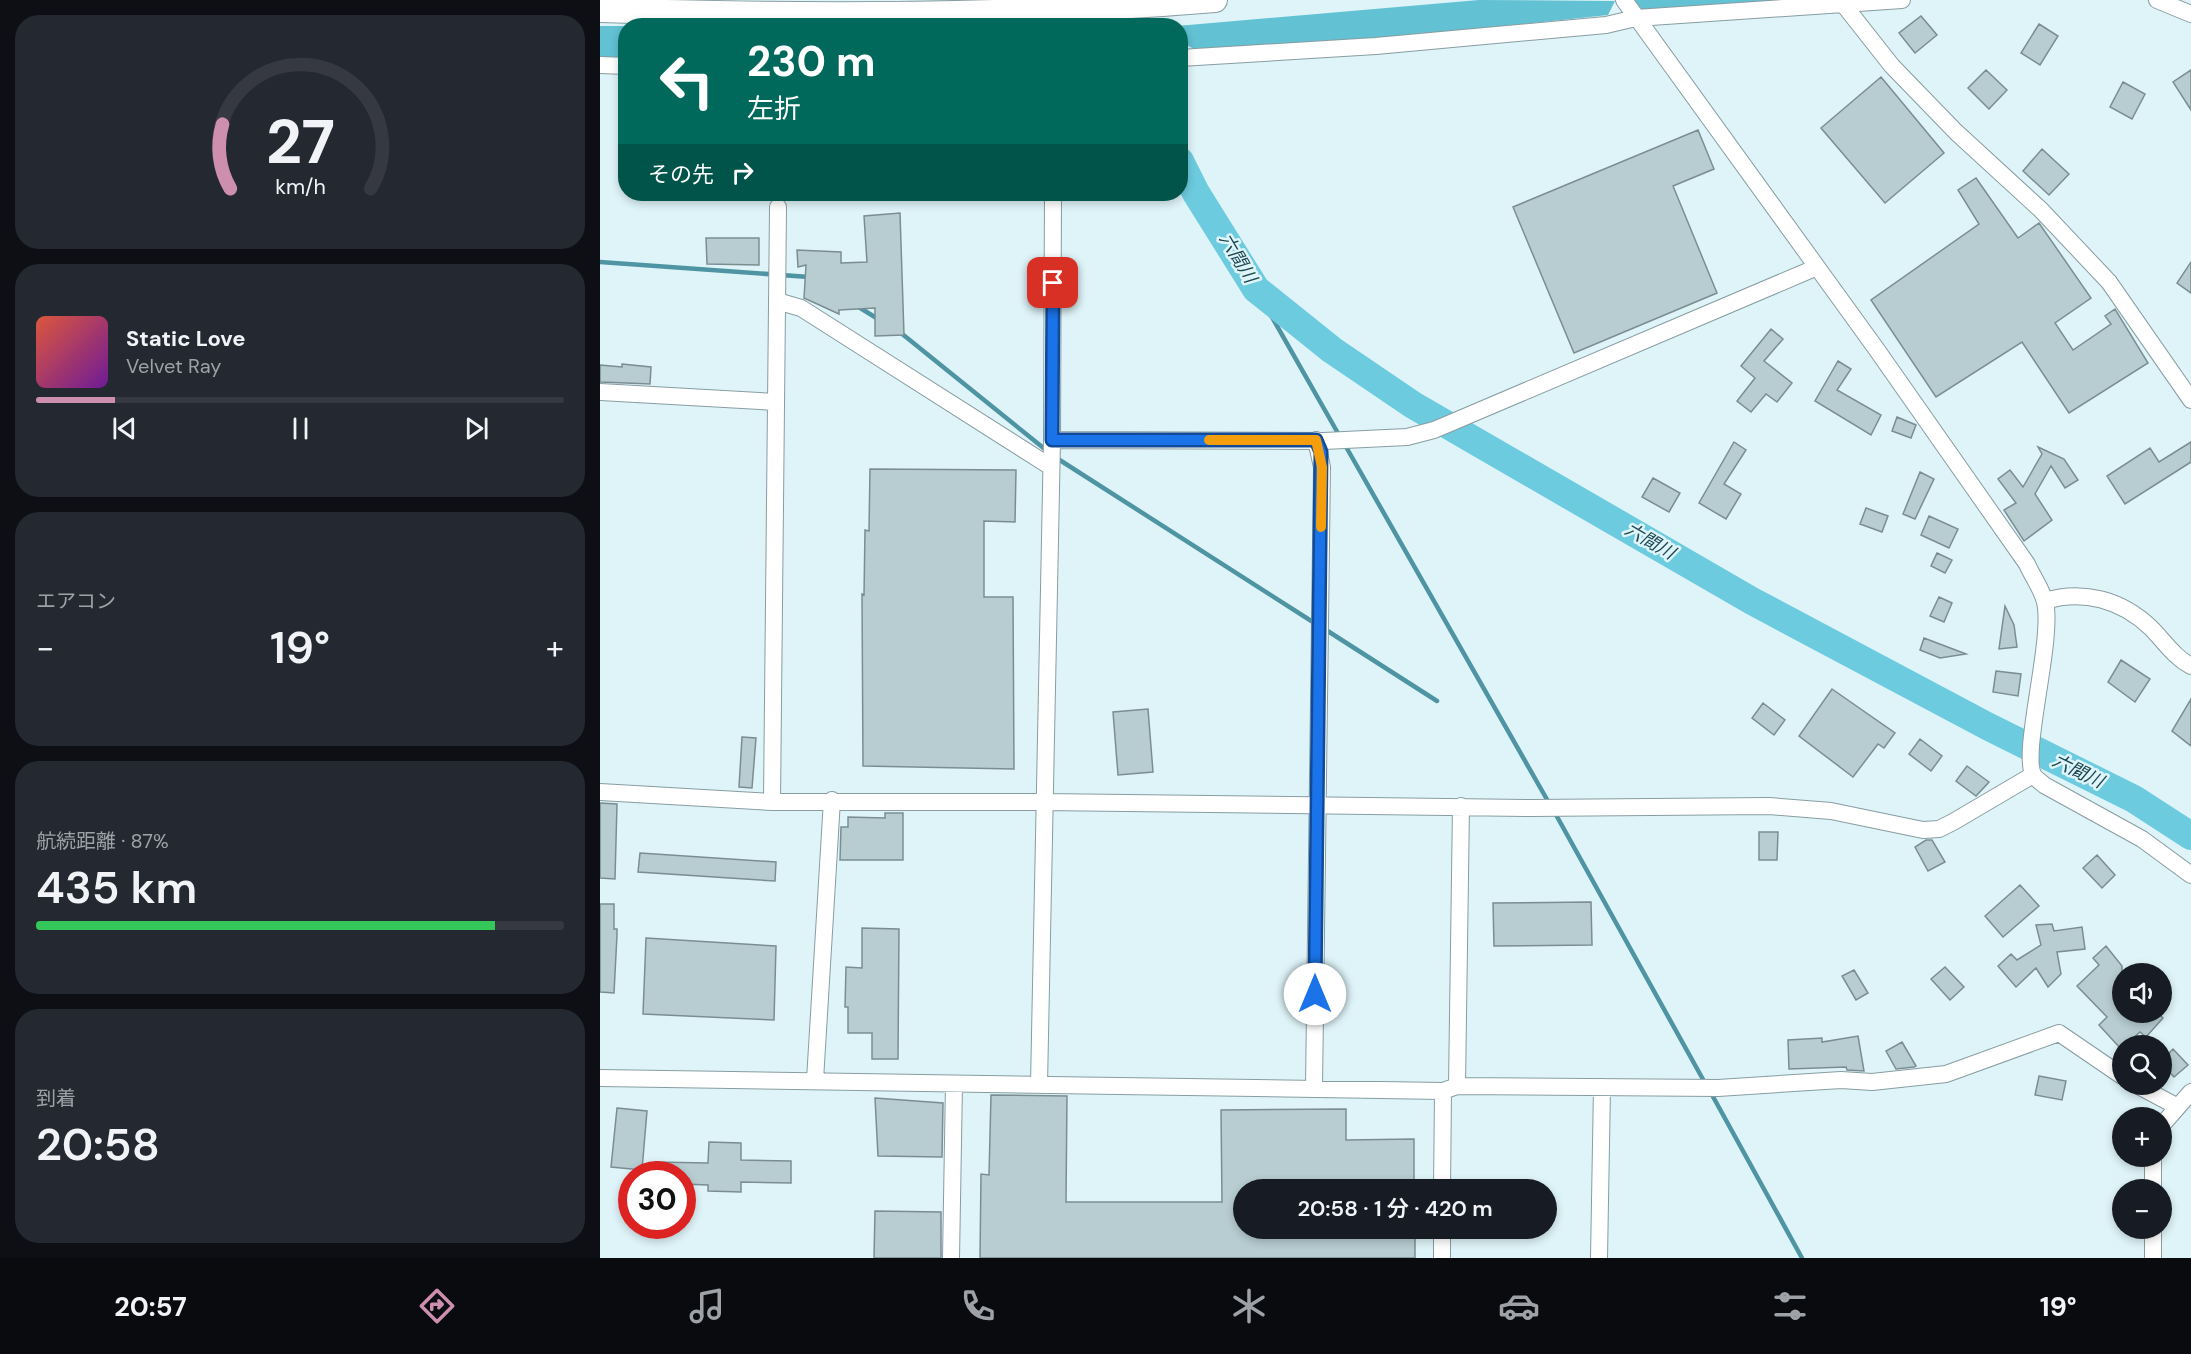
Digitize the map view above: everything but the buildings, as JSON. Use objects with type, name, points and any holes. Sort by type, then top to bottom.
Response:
[{"type":"highway","points":[[600,10],[758,16],[925,15],[1159,5],[1215,0]]},
{"type":"street","points":[[1624,0],[2027,564],[2045,601],[2044,655],[2032,736],[2032,767],[2044,785],[2142,839],[2191,875]]},
{"type":"street","points":[[1188,58],[1388,45],[1606,25],[1636,18],[1841,1],[1902,0]]},
{"type":"street","points":[[2157,0],[2191,14]]},
{"type":"street","points":[[1841,1],[1892,66],[1956,132],[2041,210],[2109,282],[2191,400]]},
{"type":"street","points":[[600,65],[618,66]]},
{"type":"street","points":[[1039,1085],[1052,440],[1053,201]]},
{"type":"street","points":[[772,802],[778,207]]},
{"type":"street","points":[[1052,440],[1320,440],[1407,437],[1434,430],[1485,406],[1815,268]]},
{"type":"street","points":[[777,301],[801,308],[1051,467]]},
{"type":"street","points":[[600,392],[776,402]]},
{"type":"street","points":[[1314,1088],[1322,467],[1320,440]]},
{"type":"street","points":[[2045,601],[2080,594],[2122,608],[2149,626],[2170,649],[2191,666]]},
{"type":"street","points":[[600,792],[772,802],[832,800],[1532,808],[1779,807],[1831,811],[1923,830],[1939,829],[1953,822],[2032,767]]},
{"type":"street","points":[[815,1080],[832,800]]},
{"type":"street","points":[[1443,1179],[1450,1089],[1461,806]]},
{"type":"street","points":[[600,1078],[1314,1088],[1718,1088],[1807,1081],[1872,1082],[1946,1074],[2059,1033],[2112,1069]]},
{"type":"street","points":[[951,1258],[954,1084]]},
{"type":"street","points":[[1599,1258],[1602,1087]]},
{"type":"street","points":[[2172,1111],[2191,1092]]},
{"type":"street","points":[[2156,1095],[2176,1106]]},
{"type":"street","points":[[1442,1239],[1442,1258]]},
{"type":"street","points":[[2153,1239],[2153,1258]]},
{"type":"shaded area","points":[[1479,0],[1615,1],[1608,15],[1347,43],[1194,49],[1188,46],[1188,25]]},
{"type":"shaded area","points":[[1634,0],[1819,0],[1643,11]]},
{"type":"shaded area","points":[[600,26],[618,26],[618,60],[600,59]]},
{"type":"waterway","name":"六間川","points":[[1121,0],[1127,18]]},
{"type":"waterway","name":"六間川","points":[[1188,177],[1256,289],[1332,350],[1413,405],[1752,601],[1987,726],[2134,799],[2191,836]]},
{"type":"waterway","points":[[600,262],[809,277]]},
{"type":"waterway","points":[[1256,289],[1339,435]]},
{"type":"waterway","points":[[857,306],[878,319]]},
{"type":"waterway","points":[[901,333],[1046,450]]},
{"type":"waterway","points":[[1345,445],[1549,803]]},
{"type":"waterway","points":[[1055,457],[1316,624]]},
{"type":"waterway","points":[[1323,628],[1437,701]]},
{"type":"waterway","points":[[1555,813],[1705,1083]]},
{"type":"waterway","points":[[1711,1093],[1802,1258]]},
{"type":"slow traffic","points":[[1209,440],[1316,440],[1321,452],[1322,467],[1321,527]]},
{"type":"route","points":[[1053,283],[1052,440],[1316,440],[1321,452],[1315,994]]}]
